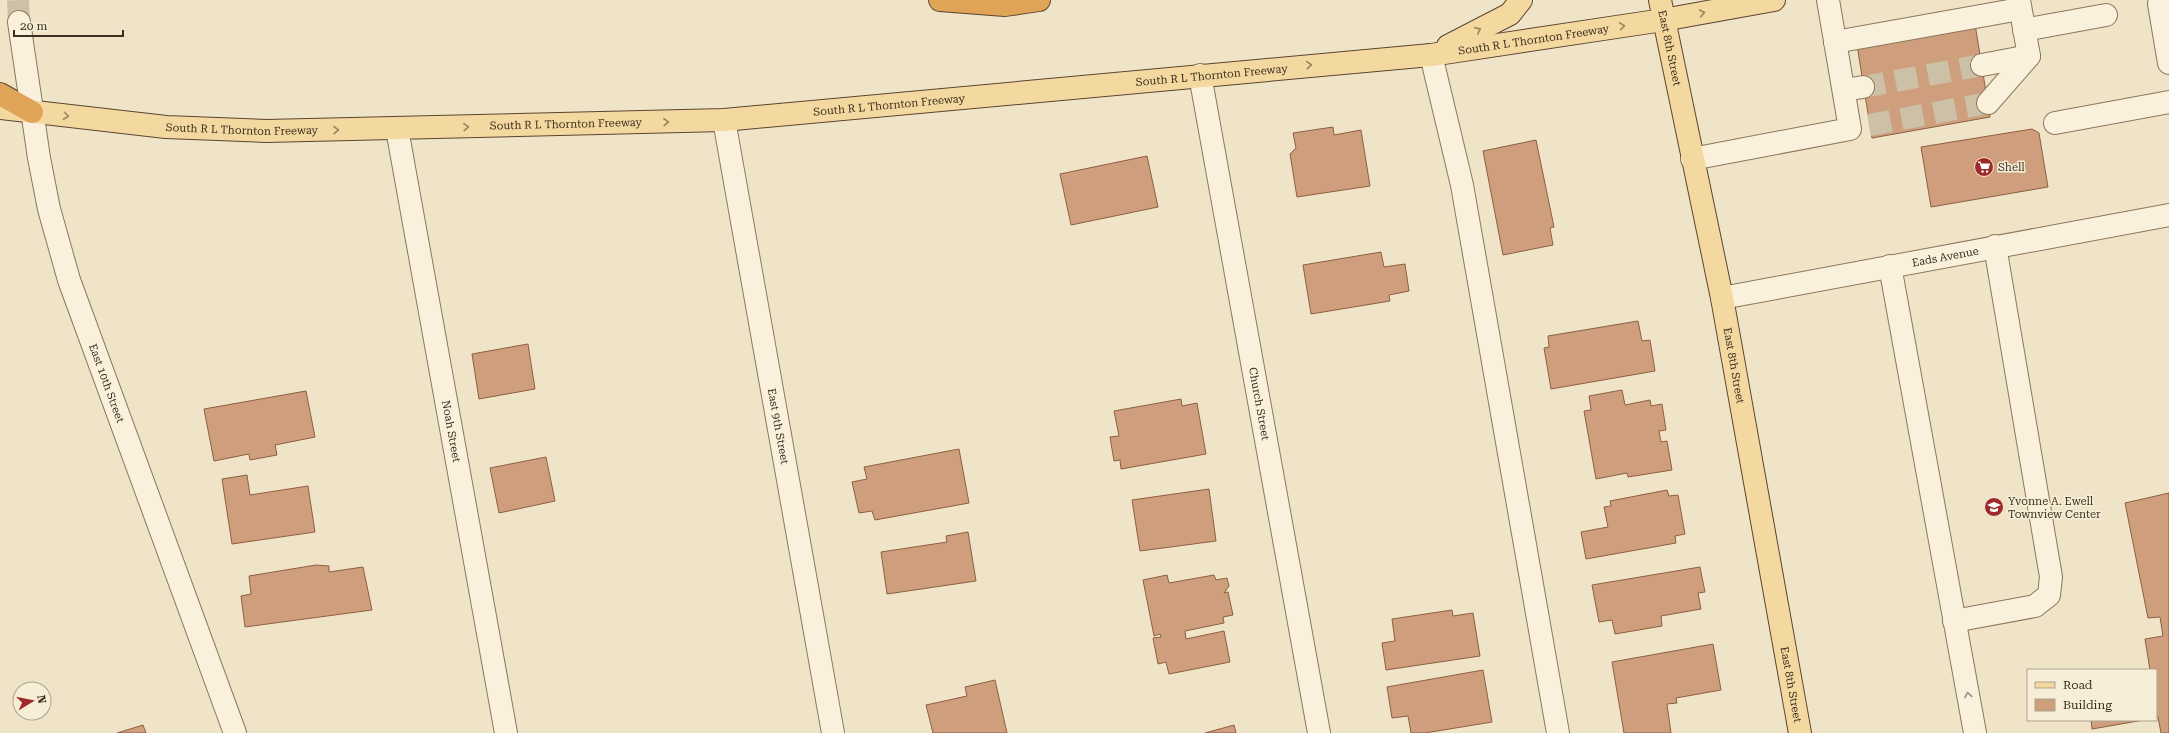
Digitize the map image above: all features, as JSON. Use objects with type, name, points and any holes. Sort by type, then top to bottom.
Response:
[{"type":"highway","points":[[940,0],[1005,5],[1039,0]]},
{"type":"highway","points":[[0,94],[32,112]]},
{"type":"main road","points":[[1431,55],[1510,14],[1520,0]]},
{"type":"main road","name":"South R L Thornton Freeway","points":[[0,108],[166,127],[266,131],[724,120],[1200,75],[1431,55],[1662,10],[1774,0]]},
{"type":"main road","name":"East 8th Street","points":[[1662,10],[1722,298],[1800,733]]},
{"type":"street","points":[[1692,159],[1860,127],[1853,88],[1835,42],[1828,0]]},
{"type":"street","points":[[1835,42],[2020,4],[2029,56]]},
{"type":"street","points":[[2159,4],[2169,63]]},
{"type":"street","points":[[2024,30],[2106,15]]},
{"type":"street","name":"East 10th Street","points":[[19,22],[32,112],[49,209],[69,280],[235,733]]},
{"type":"street","points":[[1431,55],[1462,185],[1558,733]]},
{"type":"street","points":[[1982,65],[2029,56]]},
{"type":"street","points":[[1988,103],[2029,56]]},
{"type":"street","name":"Church Street","points":[[1200,75],[1319,733]]},
{"type":"street","points":[[2055,123],[2169,102]]},
{"type":"street","name":"East 9th Street","points":[[724,120],[833,733]]},
{"type":"street","name":"Noah Street","points":[[397,129],[506,733]]},
{"type":"street","name":"Eads Avenue","points":[[1722,298],[1995,246],[2169,215]]},
{"type":"street","points":[[1954,621],[2035,606],[2049,595],[2051,577],[1995,246]]},
{"type":"street","points":[[1890,266],[1975,733]]},
{"type":"building","points":[[1975,24],[1990,117],[1872,138],[1857,45]]},
{"type":"building","points":[[1333,127],[1334,135],[1361,130],[1370,186],[1297,197],[1290,154],[1296,148],[1293,133]]},
{"type":"building","name":"Shell","points":[[2032,129],[2039,133],[2048,187],[1931,207],[1921,147]]},
{"type":"building","points":[[1536,140],[1554,227],[1550,228],[1553,245],[1503,255],[1483,151]]},
{"type":"building","points":[[1147,156],[1158,207],[1071,225],[1060,174]]},
{"type":"building","points":[[1381,252],[1384,267],[1405,264],[1409,291],[1389,295],[1390,301],[1311,314],[1303,265]]},
{"type":"building","points":[[1638,321],[1642,341],[1650,340],[1655,371],[1551,389],[1544,348],[1549,347],[1548,336]]},
{"type":"building","points":[[528,344],[535,389],[479,399],[472,354]]},
{"type":"building","points":[[1622,390],[1625,405],[1650,400],[1651,406],[1662,404],[1666,430],[1659,431],[1661,442],[1667,441],[1672,470],[1628,477],[1627,473],[1596,479],[1584,411],[1591,410],[1589,396]]},
{"type":"building","points":[[306,391],[315,437],[275,445],[277,455],[250,460],[249,454],[214,461],[204,409]]},
{"type":"building","points":[[1181,399],[1182,406],[1197,403],[1206,454],[1121,469],[1120,460],[1114,461],[1110,437],[1119,436],[1114,411]]},
{"type":"building","points":[[959,449],[969,503],[875,520],[872,511],[859,513],[852,482],[867,479],[864,467]]},
{"type":"building","points":[[546,457],[555,501],[499,513],[490,468]]},
{"type":"building","points":[[247,475],[250,495],[308,486],[315,532],[232,544],[222,479]]},
{"type":"building","points":[[1209,489],[1216,541],[1140,551],[1132,500]]},
{"type":"building","points":[[1667,490],[1669,496],[1678,495],[1685,534],[1675,536],[1676,543],[1586,559],[1581,532],[1608,527],[1604,507],[1611,506],[1610,501]]},
{"type":"building","points":[[2169,493],[2169,733],[2161,733],[2157,718],[2157,669],[2150,669],[2145,639],[2163,636],[2160,617],[2148,618],[2125,503]]},
{"type":"building","points":[[968,532],[976,581],[887,594],[881,552],[947,542],[946,536]]},
{"type":"building","points":[[316,565],[329,566],[329,572],[363,567],[372,610],[245,627],[241,596],[251,594],[249,576]]},
{"type":"building","points":[[1700,567],[1705,592],[1698,593],[1701,609],[1661,616],[1662,626],[1615,634],[1612,620],[1599,622],[1592,585]]},
{"type":"building","points":[[1167,575],[1169,583],[1214,575],[1216,580],[1227,578],[1229,586],[1224,593],[1228,592],[1233,615],[1223,617],[1224,623],[1185,631],[1186,639],[1224,631],[1230,662],[1169,674],[1166,662],[1158,664],[1153,638],[1161,637],[1160,634],[1154,636],[1143,580]]},
{"type":"building","points":[[1452,610],[1453,616],[1473,613],[1480,656],[1386,670],[1382,643],[1395,641],[1392,619]]},
{"type":"building","points":[[1713,644],[1721,690],[1676,698],[1677,703],[1667,704],[1671,733],[1624,733],[1612,662]]},
{"type":"building","points":[[1483,670],[1492,722],[1425,733],[1411,733],[1408,716],[1392,718],[1387,687]]},
{"type":"building","points":[[995,680],[1007,733],[933,733],[926,705],[967,696],[965,687]]},
{"type":"building","points":[[2091,721],[2138,721],[2092,729]]},
{"type":"building","points":[[143,725],[146,733],[117,733]]},
{"type":"building","points":[[1234,725],[1236,733],[1205,733]]},
{"type":"tunnel","points":[[18,0],[19,22]]},
{"type":"tunnel","points":[[1863,87],[1982,65]]},
{"type":"tunnel","points":[[1869,125],[1988,103]]},
{"type":"place","name":"Shell","points":[[1984,167]]},
{"type":"place","name":"Yvonne A. Ewell Townview Center","points":[[1994,507]]}]
